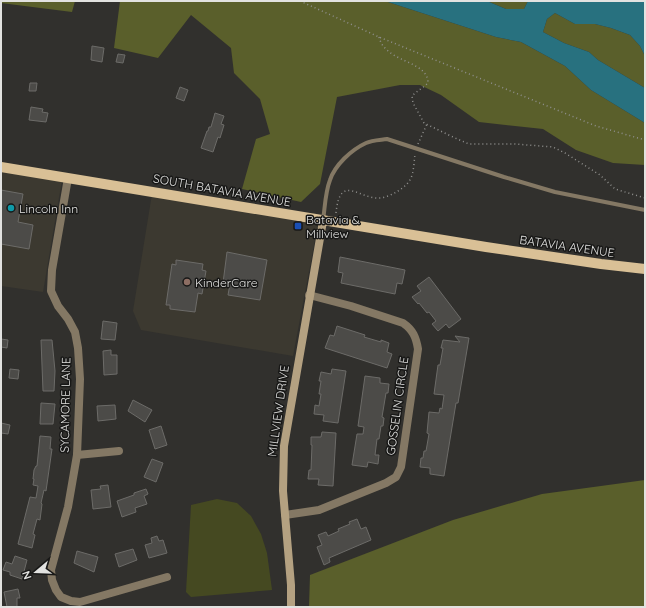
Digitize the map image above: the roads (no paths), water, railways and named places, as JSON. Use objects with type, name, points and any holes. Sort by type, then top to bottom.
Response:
[{"type":"main road","name":"SOUTH BATAVIA AVENUE","points":[[1,167],[486,247]]},
{"type":"main road","name":"BATAVIA AVENUE","points":[[486,247],[645,269]]},
{"type":"street","name":"SYCAMORE LANE","points":[[68,178],[52,270],[51,291],[58,306],[68,319],[75,332],[78,348],[80,379],[77,455],[66,513],[51,570],[52,580],[56,590],[61,596],[71,601],[80,602],[167,577]]},
{"type":"street","name":"MILLVIEW DRIVE","points":[[291,607],[291,585],[282,491],[284,446],[323,221]]},
{"type":"street","name":"GOSSELIN CIRCLE","points":[[284,515],[319,510],[386,483],[396,477],[401,467],[418,349],[414,334],[403,323],[351,306],[309,296]]},
{"type":"street","points":[[77,455],[119,451]]},
{"type":"lane","points":[[323,221],[330,180],[339,165],[351,152],[366,143],[387,139],[555,192],[645,210]]},
{"type":"water","points":[[385,1],[487,1],[506,9],[524,9],[528,1],[645,1],[645,56],[640,46],[630,35],[595,24],[575,24],[555,13],[547,19],[543,32],[564,43],[589,52],[598,60],[645,88],[645,123],[591,90],[565,66],[521,42],[496,37]]},
{"type":"place","name":"Lincoln Inn","points":[[11,208]]},
{"type":"place","name":"Batavia & Millview","points":[[298,226]]},
{"type":"place","name":"KinderCare","points":[[187,282]]}]
